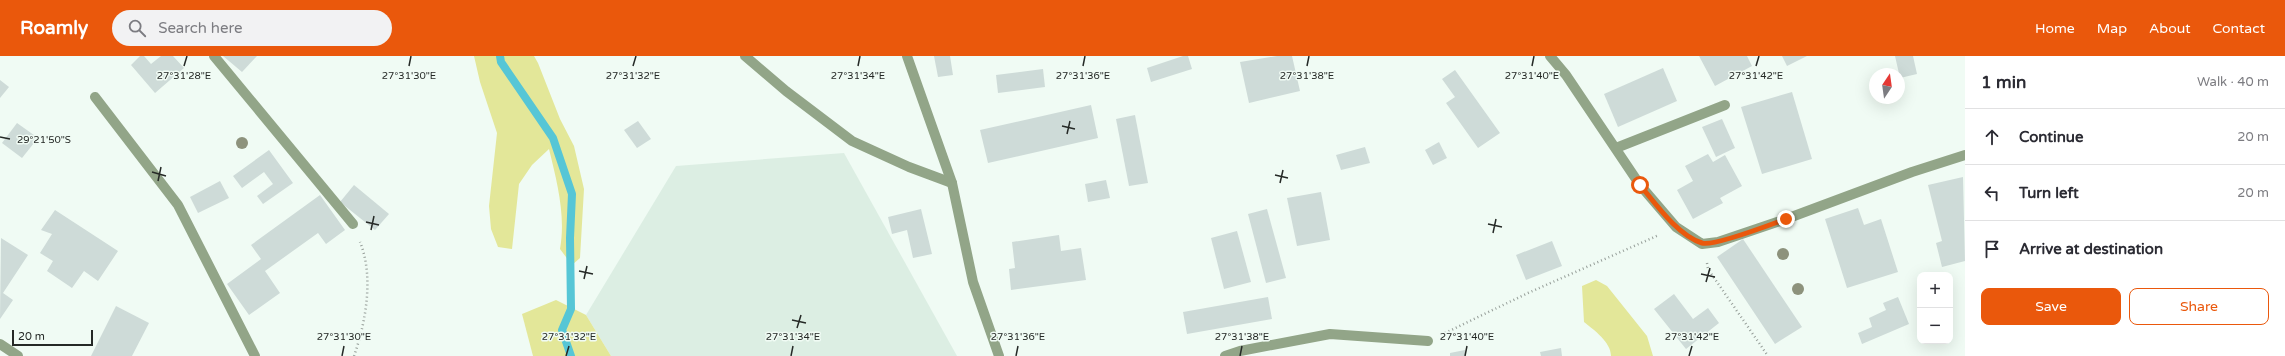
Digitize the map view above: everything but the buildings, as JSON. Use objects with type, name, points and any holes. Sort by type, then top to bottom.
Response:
[{"type":"street","points":[[214,56],[353,224]]},
{"type":"street","points":[[745,56],[786,91],[852,141],[909,167],[952,182]]},
{"type":"street","points":[[907,56],[952,182],[973,282],[999,356]]},
{"type":"street","points":[[1550,56],[1566,75],[1640,185],[1676,227],[1702,244],[1718,242],[1786,219],[1912,172],[1965,155]]},
{"type":"street","points":[[95,97],[178,205],[255,356]]},
{"type":"street","points":[[1616,148],[1725,105]]},
{"type":"street","points":[[1225,356],[1240,351],[1330,334],[1428,340]]},
{"type":"street","points":[[0,344],[18,356]]},
{"type":"path","points":[[353,224],[366,256],[367,292],[362,335],[354,356]]},
{"type":"path","points":[[1428,340],[1528,293],[1676,227]]},
{"type":"path","points":[[1702,244],[1708,268],[1768,356]]},
{"type":"shaded area","points":[[844,153],[957,356],[611,356],[586,315],[676,166]]},
{"type":"green space","points":[[474,56],[534,56],[538,63],[560,119],[574,146],[584,189],[580,258],[572,265],[560,249],[562,224],[560,199],[549,149],[532,165],[519,184],[512,249],[498,247],[491,229],[489,206],[497,133],[480,82]]},
{"type":"green space","points":[[1596,280],[1607,286],[1647,336],[1653,356],[1611,356],[1605,341],[1584,322],[1582,286]]},
{"type":"green space","points":[[556,300],[586,315],[611,356],[533,356],[522,314]]},
{"type":"waterway","points":[[500,56],[501,62],[553,138],[572,194],[570,238],[571,309],[562,330],[571,356]]},
{"type":"route","points":[[1640,185],[1676,227],[1702,244],[1718,242],[1786,219]]}]
